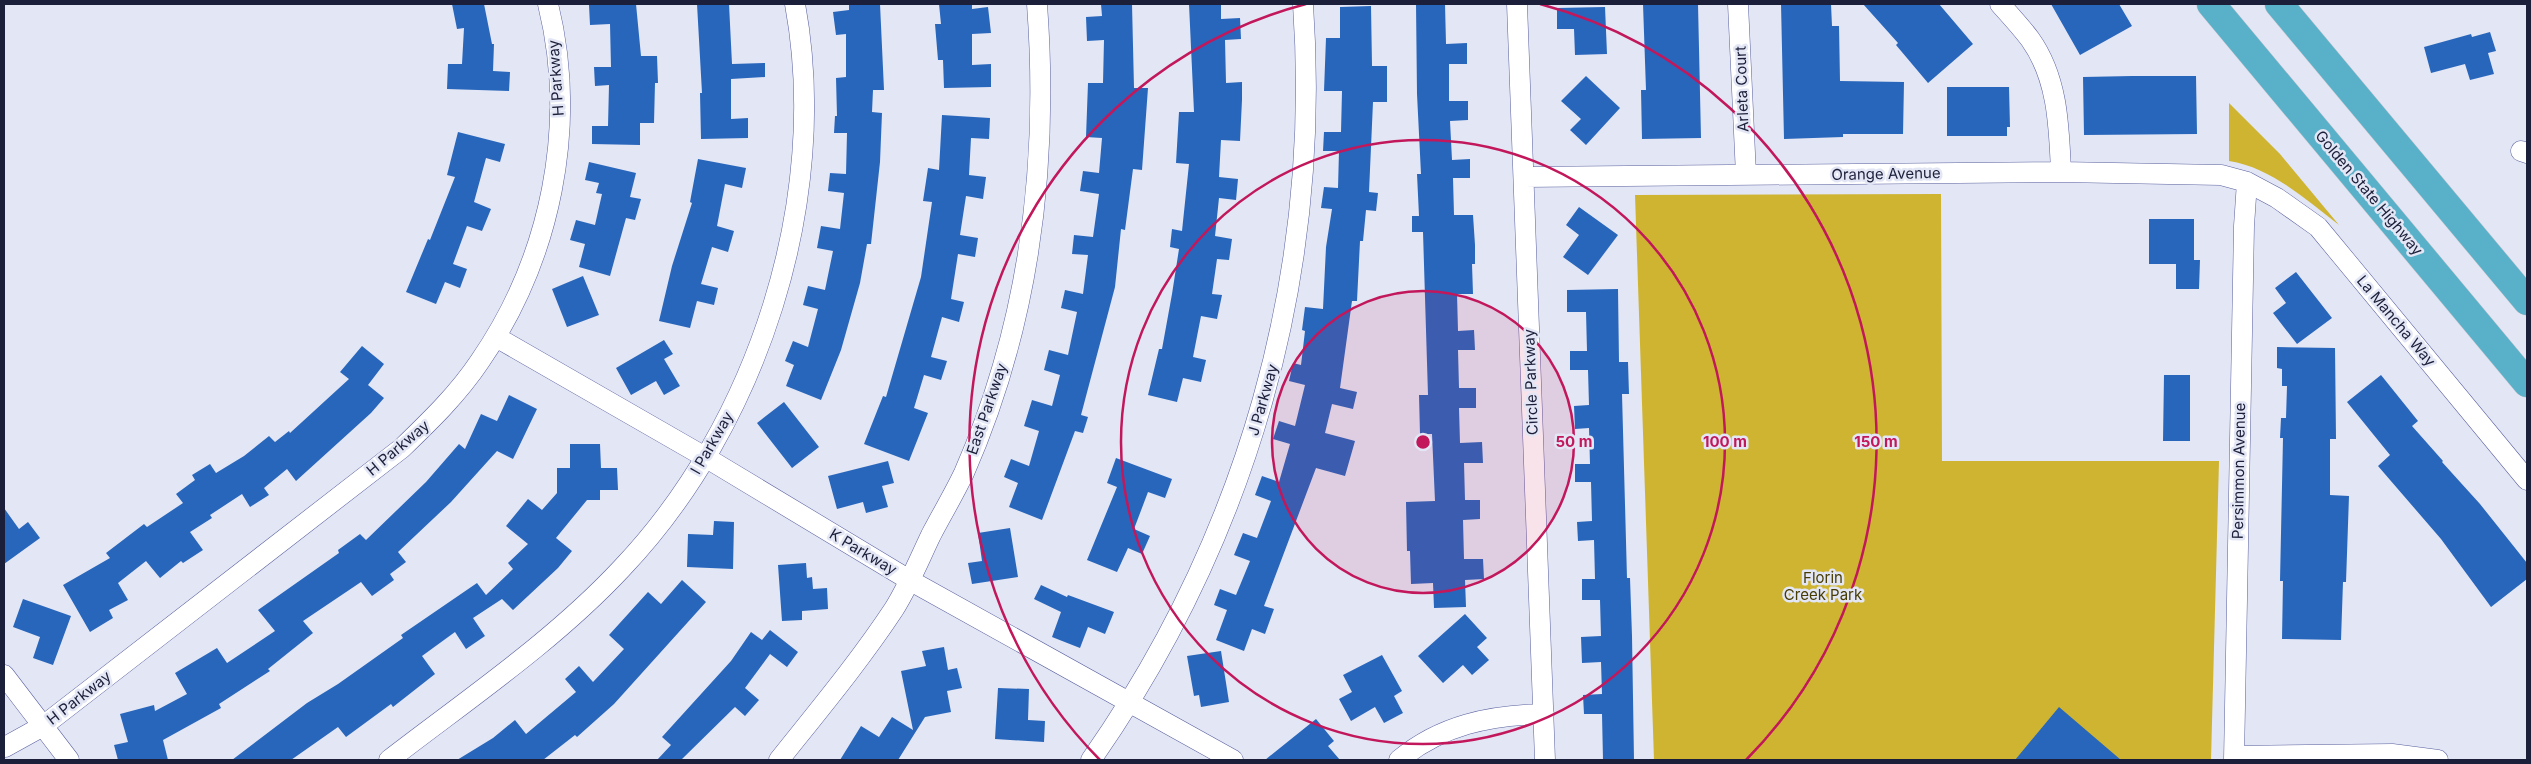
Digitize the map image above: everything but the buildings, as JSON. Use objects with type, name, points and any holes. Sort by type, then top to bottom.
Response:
[{"type":"highway","name":"Golden State Highway","points":[[2211,4],[2527,383]]},
{"type":"highway","points":[[2279,4],[2527,301]]},
{"type":"street","name":"H Parkway","points":[[8,751],[43,726],[402,448],[436,416],[466,380],[496,337],[518,294],[536,251],[549,206],[557,160],[560,91],[548,4]]},
{"type":"street","name":"I Parkway","points":[[389,760],[554,632],[590,601],[655,531],[705,457],[731,411],[754,359],[781,278],[792,231],[799,184],[803,113],[802,64],[795,4]]},
{"type":"street","name":"East Parkway","points":[[779,760],[857,661],[911,580],[964,473],[987,413],[1015,320],[1029,256],[1038,182],[1042,67],[1037,4]]},
{"type":"street","name":"J Parkway","points":[[1091,760],[1130,701],[1181,613],[1214,541],[1244,467],[1267,390],[1290,283],[1302,194],[1306,103],[1302,4]]},
{"type":"street","name":"Circle Parkway","points":[[1517,4],[1545,760]]},
{"type":"street","name":"Arleta Court","points":[[1738,4],[1746,175]]},
{"type":"street","points":[[2000,4],[2030,40],[2050,80],[2059,123],[2061,172]]},
{"type":"street","name":"Orange Avenue","points":[[1524,178],[2061,172],[2221,175],[2247,182]]},
{"type":"street","name":"La Mancha Way","points":[[2247,182],[2277,198],[2318,227],[2527,480]]},
{"type":"street","name":"Persimmon Avenue","points":[[2234,758],[2243,236],[2247,182]]},
{"type":"street","name":"K Parkway","points":[[496,337],[705,457],[911,580],[1234,760]]},
{"type":"street","points":[[4,675],[69,760]]},
{"type":"street","points":[[1399,760],[1426,741],[1470,722],[1494,717],[1544,714]]},
{"type":"street","points":[[2234,758],[2392,754],[2438,760]]},
{"type":"green space","points":[[2229,103],[2280,154],[2339,225],[2301,195],[2274,177],[2260,170],[2229,161]]},
{"type":"green space","name":"Florin Creek Park","points":[[1941,194],[1942,461],[2219,461],[2211,760],[1654,760],[1635,195]]}]
